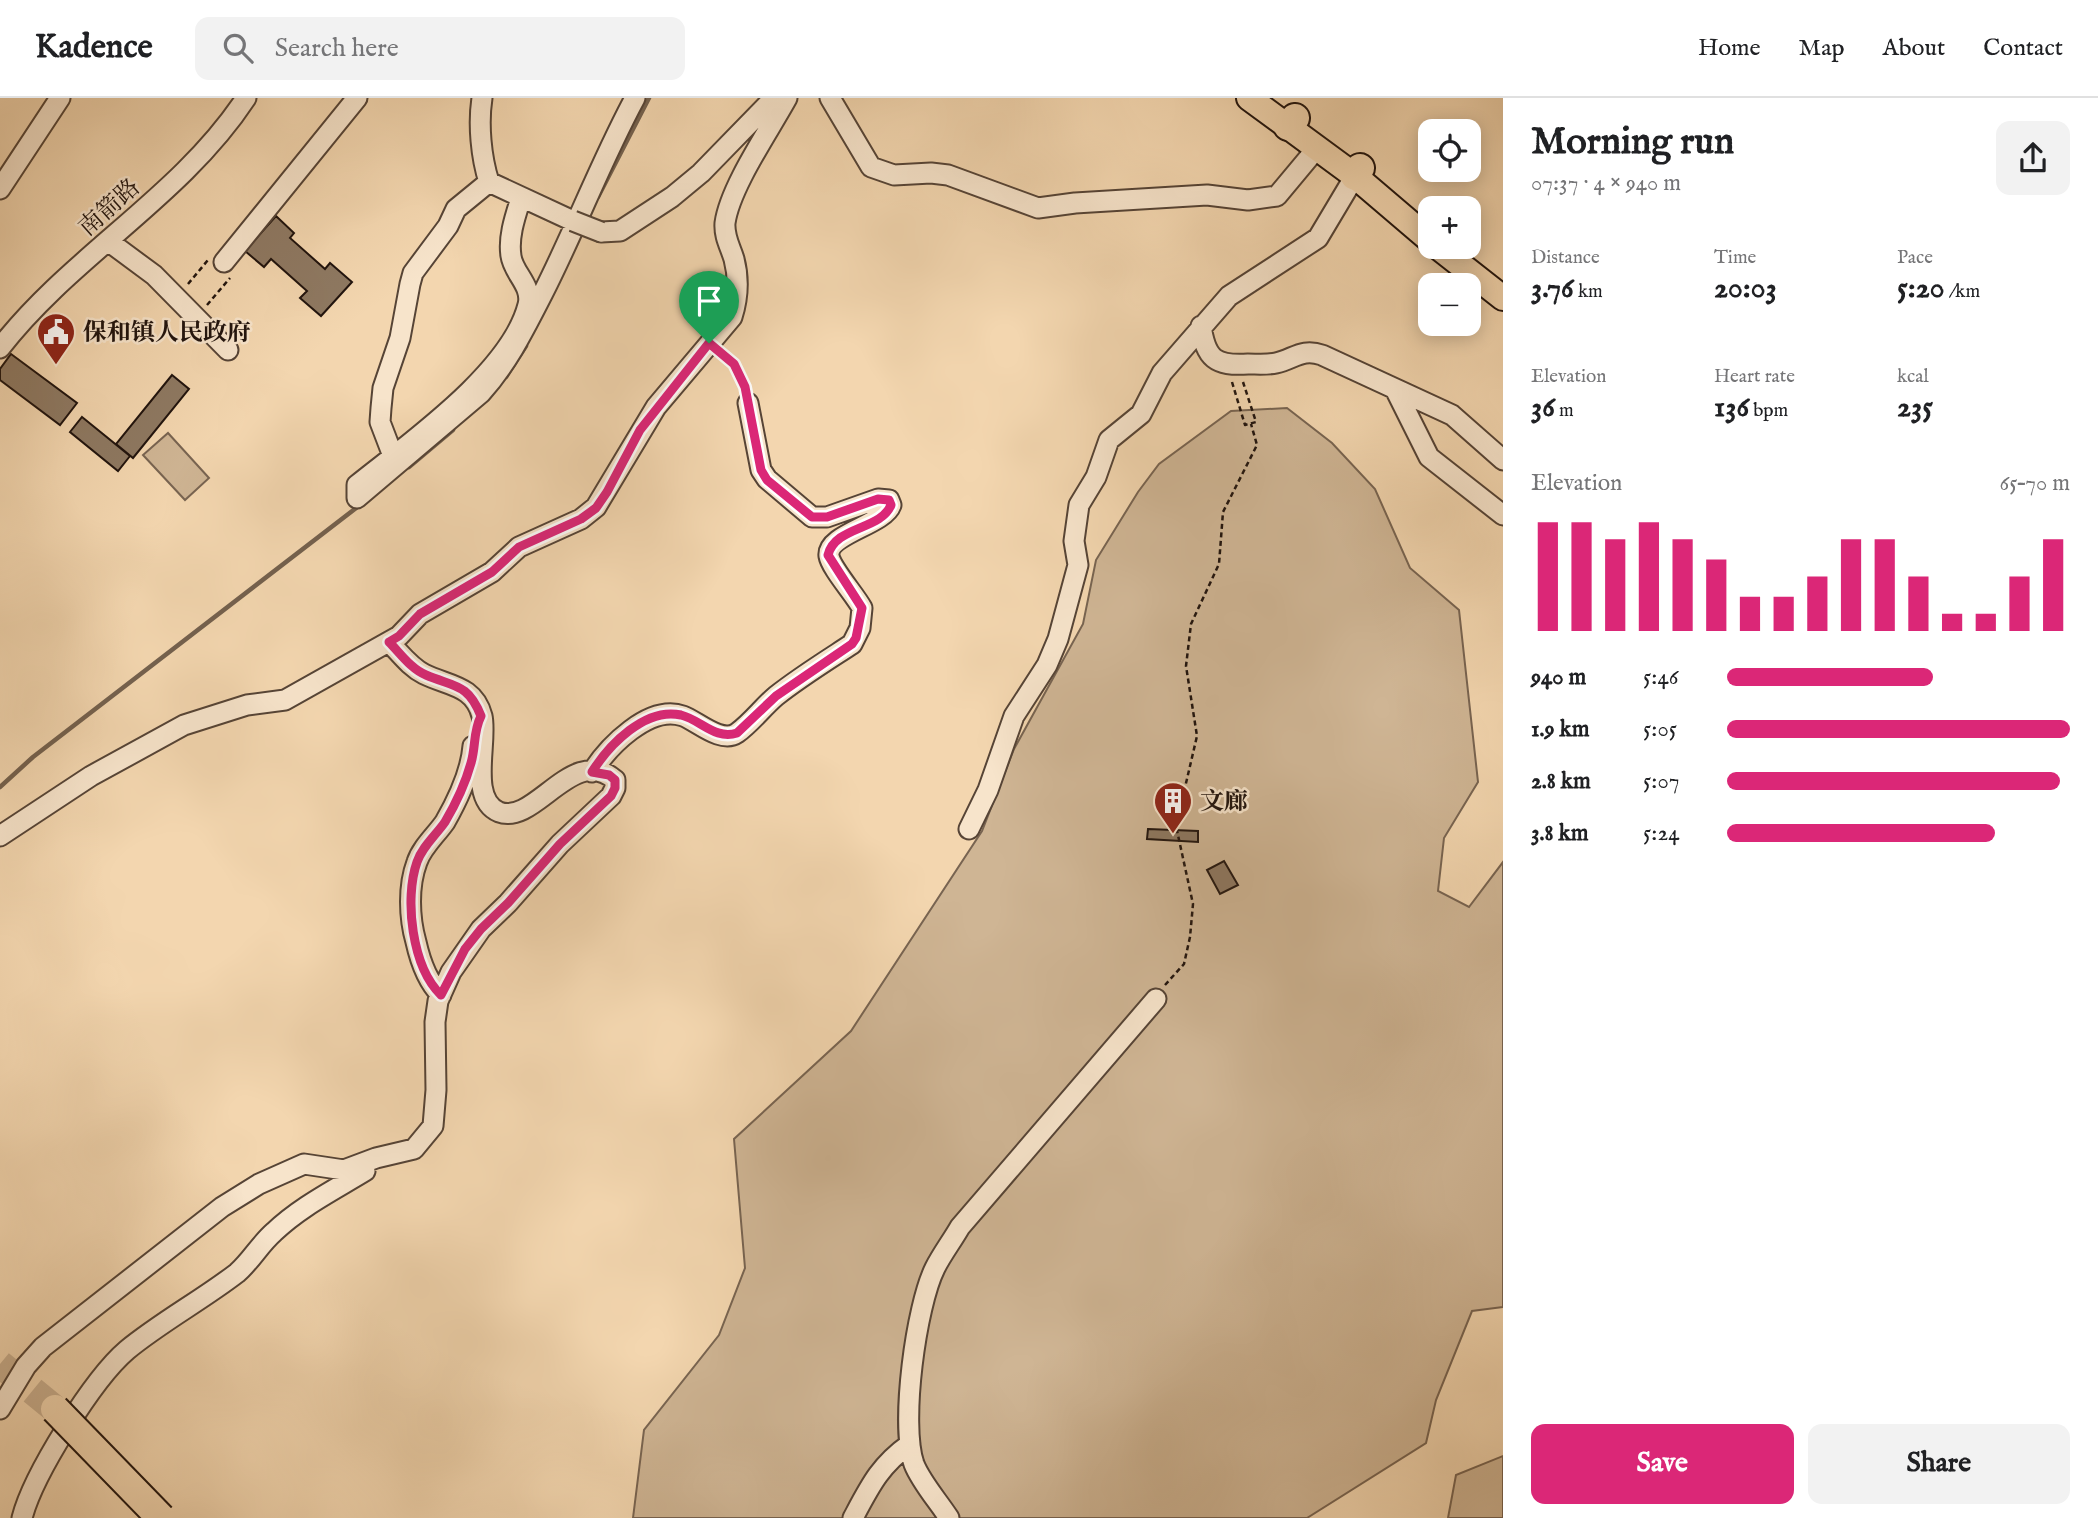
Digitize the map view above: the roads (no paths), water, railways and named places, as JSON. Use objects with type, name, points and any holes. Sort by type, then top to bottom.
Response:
[{"type":"highway","points":[[55,1409],[161,1518]]},
{"type":"main road","points":[[1249,98],[1291,122],[1418,217]]},
{"type":"main road","points":[[1268,98],[1317,148],[1358,172],[1418,229]]},
{"type":"main road","points":[[1453,259],[1503,298]]},
{"type":"main road","points":[[1469,259],[1503,285]]},
{"type":"street","points":[[0,189],[60,98]]},
{"type":"street","name":"南箭路","points":[[0,348],[23,318],[164,192],[219,133],[246,98]]},
{"type":"street","points":[[222,266],[357,98]]},
{"type":"street","points":[[482,98],[481,132],[489,182],[601,232],[620,231],[672,197],[701,173],[774,98]]},
{"type":"street","points":[[521,198],[512,231],[510,257],[514,269],[525,284],[529,303],[513,336],[475,386],[357,485],[357,498],[481,393],[496,375],[522,335],[559,262],[609,147],[635,98]]},
{"type":"street","points":[[0,836],[91,776],[172,731],[247,705],[285,700],[399,636],[420,614],[492,572],[519,547],[581,519],[596,508],[640,430],[732,317],[737,303],[738,281],[725,232],[730,202],[787,98]]},
{"type":"street","points":[[830,98],[871,167],[894,175],[948,175],[1038,208],[1207,195],[1265,199],[1278,196],[1317,148]]},
{"type":"street","points":[[969,829],[988,790],[1014,716],[1047,665],[1058,639],[1076,575],[1074,541],[1079,505],[1096,477],[1109,440],[1141,414],[1162,373],[1201,326],[1245,283],[1318,238],[1358,172]]},
{"type":"street","points":[[393,456],[382,429],[381,408],[383,388],[400,338],[410,284],[456,209],[489,182]]},
{"type":"street","points":[[108,241],[154,275],[228,350]]},
{"type":"street","points":[[1201,326],[1208,352],[1226,365],[1276,363],[1310,351],[1452,415],[1503,460]]},
{"type":"street","points":[[1396,391],[1429,457],[1503,515]]},
{"type":"street","points":[[592,772],[599,761],[633,727],[652,719],[678,715],[713,732],[737,733],[776,696],[852,644],[856,638],[862,608],[828,555],[830,548],[839,540],[887,514],[891,505],[889,500],[878,499],[827,517],[812,517],[767,480],[761,470],[748,402]]},
{"type":"street","points":[[0,1409],[26,1366],[43,1347],[222,1208],[259,1184],[304,1164],[344,1170],[396,1152],[414,1149],[433,1126],[436,1090],[435,1022],[441,995],[465,949],[560,844],[611,796],[615,780],[609,775],[592,772],[567,777],[521,810],[509,813],[498,811],[489,803],[483,792],[481,716],[476,702],[462,687],[426,675],[414,667],[389,642]]},
{"type":"street","points":[[441,995],[434,988],[418,953],[412,927],[412,878],[418,859],[445,821],[472,762],[475,728],[481,716]]},
{"type":"street","points":[[949,1518],[915,1465],[910,1444],[910,1371],[926,1290],[934,1268],[960,1227],[1156,999]]},
{"type":"street","points":[[22,1518],[36,1481],[92,1390],[126,1351],[237,1273],[253,1259],[272,1234],[300,1211],[396,1152]]},
{"type":"street","points":[[853,1518],[875,1476],[889,1459],[910,1444]]},
{"type":"waterway","points":[[598,197],[649,98]]},
{"type":"waterway","points":[[506,377],[526,346]]},
{"type":"waterway","points":[[409,467],[453,430]]},
{"type":"waterway","points":[[0,787],[33,757],[360,505]]},
{"type":"tunnel","points":[[0,1364],[55,1409]]},
{"type":"place","name":"保和镇人民政府","points":[[56,366]]},
{"type":"place","name":"文廊","points":[[1173,835]]}]
